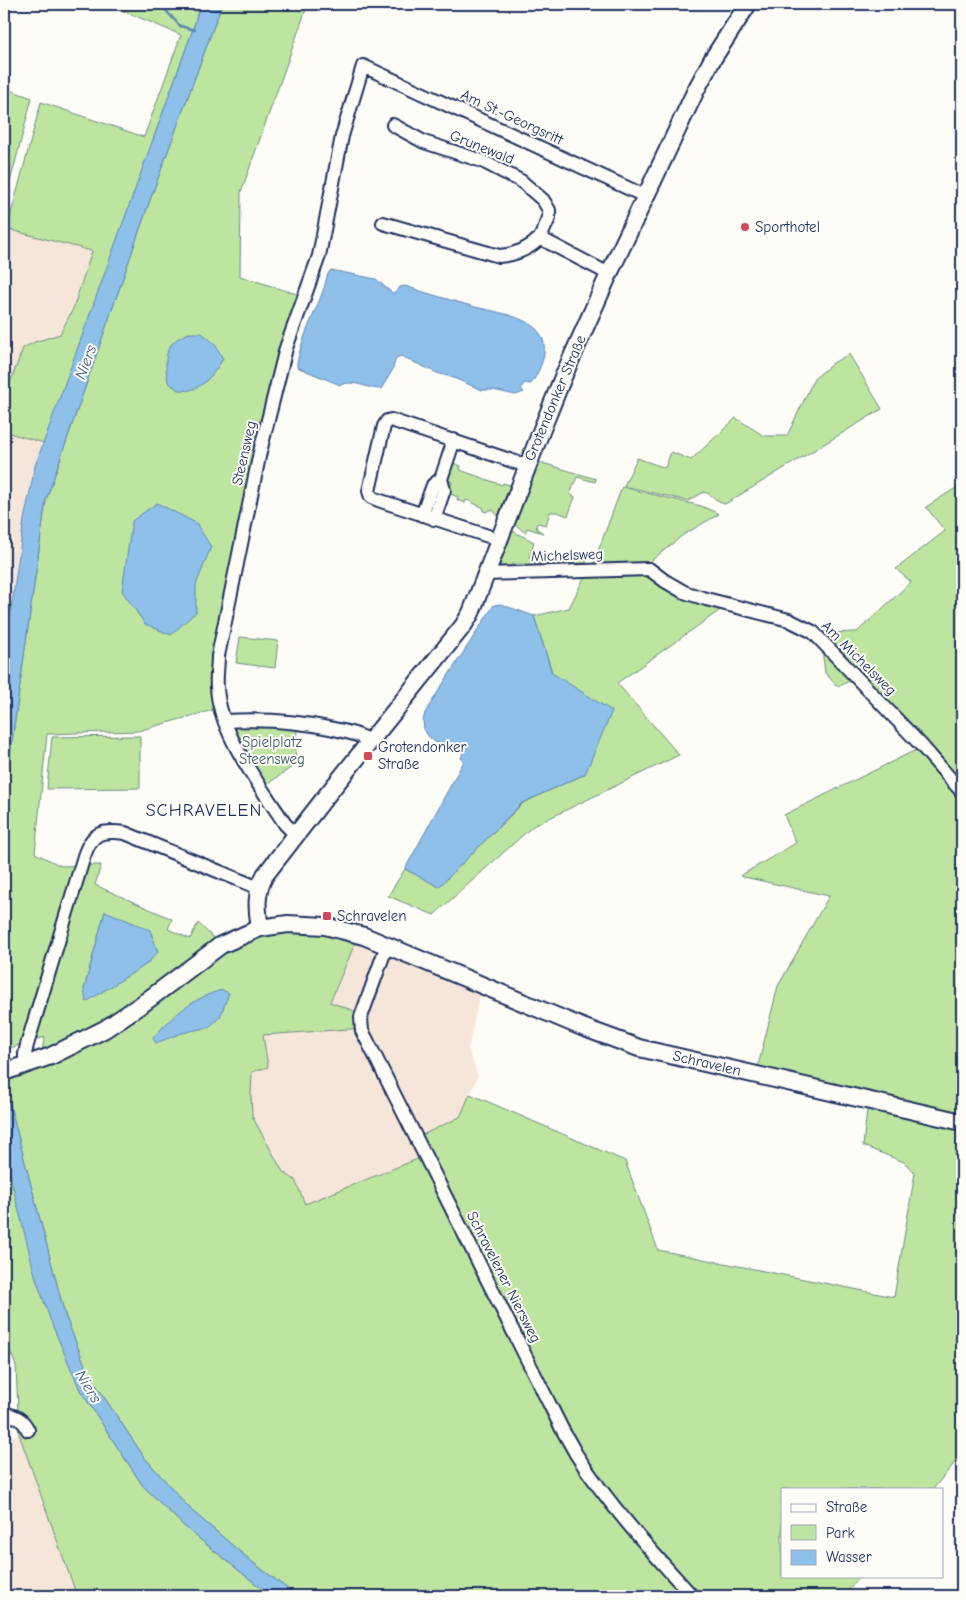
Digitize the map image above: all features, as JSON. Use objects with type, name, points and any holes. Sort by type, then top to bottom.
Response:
[{"type":"main road","name":"Grotendonker Straße","points":[[260,928],[257,904],[259,888],[265,876],[468,619],[563,377],[609,274],[696,90],[712,60],[748,4]]},
{"type":"main road","name":"Schravelen","points":[[14,1069],[51,1056],[105,1029],[145,1002],[221,945],[260,928],[288,924],[325,926],[364,936],[582,1027],[639,1048],[962,1122]]},
{"type":"street","name":"Am St.-Georgsritt","points":[[363,66],[646,197]]},
{"type":"street","name":"Steensweg","points":[[296,835],[286,824],[233,742],[220,708],[217,688],[218,656],[260,452],[286,348],[319,256],[342,136],[363,66]]},
{"type":"street","name":"Grunewald","points":[[394,125],[424,142],[482,161],[521,181],[543,200],[549,210],[549,218],[540,238]]},
{"type":"street","points":[[383,223],[499,256],[508,255],[532,246],[540,238],[609,274]]},
{"type":"street","points":[[488,536],[373,499],[369,494],[384,426],[387,421],[392,420],[527,466]]},
{"type":"street","points":[[428,517],[433,485],[441,479],[454,440]]},
{"type":"street","name":"Michelsweg","points":[[486,574],[649,568]]},
{"type":"street","name":"Am Michelsweg","points":[[649,568],[665,581],[684,592],[789,620],[813,632],[921,745],[962,792]]},
{"type":"street","points":[[225,721],[258,720],[316,725],[354,733],[370,742]]},
{"type":"street","name":"Schravelen","points":[[14,1069],[25,1054],[84,856],[96,836],[103,832],[125,833],[259,888]]},
{"type":"street","name":"Schravelener Niersweg","points":[[387,945],[361,1017],[362,1031],[366,1040],[548,1403],[576,1453],[589,1473],[651,1550],[692,1596]]},
{"type":"street","points":[[4,1414],[15,1416],[22,1420],[28,1430]]},
{"type":"shaded area","points":[[7,229],[92,251],[73,309],[60,335],[35,342],[7,432],[44,443],[35,466],[29,490],[11,605],[4,605],[4,242]]},
{"type":"shaded area","points":[[359,934],[482,984],[468,1049],[478,1076],[460,1117],[417,1138],[425,1156],[305,1204],[295,1180],[283,1172],[252,1116],[252,1072],[268,1067],[262,1035],[365,1015],[330,1003]]},
{"type":"shaded area","points":[[19,1434],[78,1596],[4,1596],[4,1438]]},
{"type":"green space","points":[[107,4],[200,4],[193,29],[44,443],[6,432],[9,386],[23,348],[60,334],[73,309],[92,251],[7,229],[41,102],[144,137],[181,35]]},
{"type":"green space","points":[[222,4],[308,4],[241,192],[240,276],[303,296],[218,656],[220,708],[138,731],[47,734],[35,853],[61,866],[101,865],[95,885],[172,919],[168,929],[190,939],[198,923],[221,945],[221,952],[257,936],[283,931],[359,934],[330,1002],[365,1015],[364,1028],[263,1035],[268,1067],[252,1072],[252,1116],[283,1172],[295,1180],[305,1204],[425,1156],[416,1138],[460,1117],[470,1094],[625,1161],[658,1250],[894,1297],[915,1173],[904,1162],[863,1146],[868,1101],[756,1074],[778,986],[829,896],[740,876],[796,843],[784,815],[928,744],[855,678],[838,687],[825,673],[820,633],[857,632],[911,582],[896,569],[945,531],[926,507],[962,484],[962,1454],[934,1488],[781,1488],[781,1578],[858,1578],[844,1596],[297,1596],[251,1561],[192,1511],[144,1457],[88,1373],[65,1315],[4,1082],[4,1079],[41,1054],[45,1037],[10,1048],[4,1058],[4,798],[46,500],[150,200]],"holes":[[[105,912],[150,930],[158,952],[84,989]]]},
{"type":"green space","points":[[4,88],[32,98],[4,205]]},
{"type":"green space","points":[[849,354],[882,409],[725,504],[704,492],[688,501],[624,486],[637,458],[665,468],[671,452],[691,460],[736,418],[764,436],[787,436],[814,379],[833,363]]},
{"type":"green space","points":[[536,461],[596,479],[595,482],[577,477],[570,494],[575,497],[568,516],[557,512],[550,512],[546,525],[538,523],[536,525],[537,529],[543,533],[527,528],[525,533],[514,523]]},
{"type":"green space","points":[[453,463],[461,466],[460,470],[502,485],[503,483],[510,485],[498,516],[493,510],[483,511],[484,508],[473,502],[466,500],[465,503],[457,500],[458,497],[450,494],[449,499],[447,498],[452,482],[447,480]]},
{"type":"green space","points":[[622,487],[701,506],[719,514],[683,535],[646,565],[661,584],[726,606],[617,683],[679,755],[533,826],[434,915],[388,896],[405,869],[439,886],[523,803],[585,774],[534,616],[569,608],[587,572],[595,565],[594,562]]},
{"type":"green space","points":[[510,530],[534,542],[529,558],[541,564],[512,564],[511,568],[496,568]]},
{"type":"green space","points":[[571,551],[588,557],[586,563],[568,564]]},
{"type":"green space","points":[[4,605],[11,605],[4,659]]},
{"type":"green space","points":[[240,637],[278,641],[275,668],[236,663]]},
{"type":"green space","name":"Spielplatz Steensweg","points":[[237,726],[297,727],[295,765],[266,785],[236,740],[234,732]]},
{"type":"green space","points":[[140,736],[140,788],[47,789],[52,737]]},
{"type":"green space","points":[[4,1152],[13,1186],[80,1390],[143,1486],[187,1529],[271,1596],[77,1596],[19,1434],[16,1366],[4,1336]]},
{"type":"water","name":"Niers","points":[[200,4],[222,4],[150,200],[46,500],[4,798],[4,659],[24,520],[35,466],[193,29]]},
{"type":"water","points":[[331,270],[376,279],[392,293],[405,286],[523,320],[537,330],[544,343],[543,357],[538,371],[531,384],[524,383],[521,389],[524,392],[516,395],[493,390],[482,390],[437,373],[401,356],[396,358],[392,371],[381,389],[350,383],[340,385],[297,367],[302,344],[327,276]]},
{"type":"water","points":[[189,333],[202,333],[215,344],[223,359],[210,378],[200,385],[189,390],[178,390],[168,382],[167,352],[174,342]]},
{"type":"water","points":[[157,503],[196,523],[211,547],[196,585],[196,612],[171,635],[145,624],[122,591],[132,521]]},
{"type":"water","points":[[500,604],[534,616],[552,673],[612,711],[585,774],[522,803],[439,887],[405,869],[464,761],[461,758],[463,753],[461,750],[435,742],[428,736],[424,729],[423,721],[425,713],[439,690],[494,605]]},
{"type":"water","points":[[105,911],[150,930],[158,952],[147,964],[86,1002],[84,989]]},
{"type":"water","points":[[222,990],[229,993],[220,1017],[209,1027],[182,1033],[156,1043],[153,1038],[184,1008],[212,993]]},
{"type":"water","name":"Niers","points":[[4,1082],[65,1315],[88,1373],[144,1457],[192,1511],[251,1561],[297,1596],[271,1596],[187,1529],[143,1486],[80,1390],[53,1327],[36,1279],[4,1152]]},
{"type":"waterway","points":[[160,4],[180,26],[195,30]]},
{"type":"place","name":"Sporthotel","points":[[745,227]]},
{"type":"place","name":"Grotendonker Straße","points":[[368,756]]},
{"type":"place","name":"Schravelen","points":[[327,916]]},
{"type":"district","name":"SCHRAVELEN","points":[[204,810]]}]
